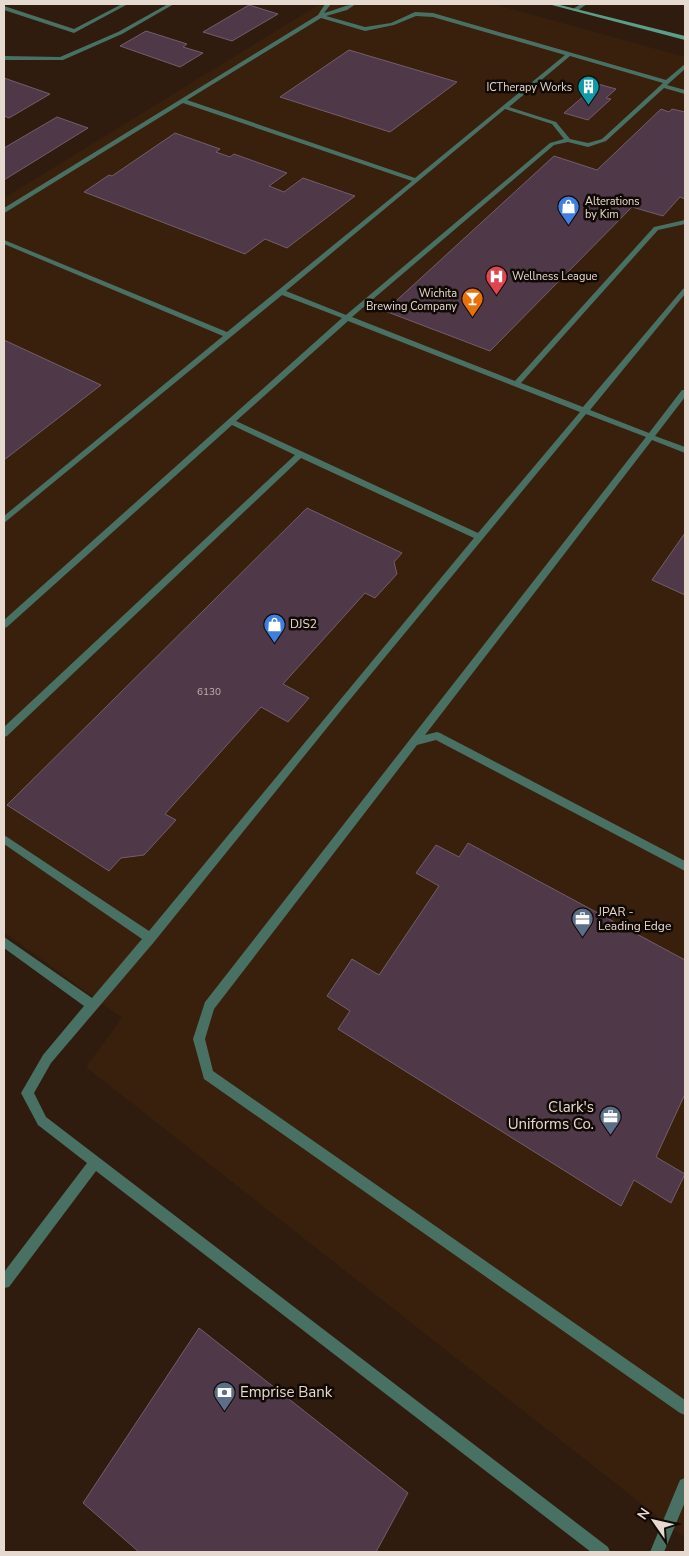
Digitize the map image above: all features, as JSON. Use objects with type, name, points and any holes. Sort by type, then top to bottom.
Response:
[{"type":"main road","points":[[551,4],[685,38]]},
{"type":"street","points":[[4,8],[74,31],[115,7],[125,4]]},
{"type":"street","points":[[4,58],[61,59],[120,34],[171,4]]},
{"type":"street","points":[[320,16],[328,4]]},
{"type":"street","points":[[4,211],[320,16],[345,9],[354,4]]},
{"type":"street","points":[[575,10],[584,4]]},
{"type":"street","points":[[320,16],[365,29],[392,24],[414,14],[434,15],[569,54],[685,92]]},
{"type":"street","points":[[4,520],[569,54]]},
{"type":"street","points":[[4,625],[347,318],[552,144],[568,140],[588,145],[604,140],[685,66]]},
{"type":"street","points":[[183,101],[416,180]]},
{"type":"street","points":[[504,108],[554,123],[568,140]]},
{"type":"street","points":[[516,384],[656,228],[685,222]]},
{"type":"street","points":[[4,242],[228,335]]},
{"type":"street","points":[[603,1552],[42,1121],[27,1093],[47,1059],[150,938],[685,290]]},
{"type":"street","points":[[281,292],[685,450]]},
{"type":"street","points":[[685,392],[209,1006],[199,1039],[208,1075],[685,1408]]},
{"type":"street","points":[[232,422],[480,537]]},
{"type":"street","points":[[4,733],[300,454]]},
{"type":"street","points":[[412,742],[437,736],[685,866]]},
{"type":"street","points":[[4,839],[150,938]]},
{"type":"street","points":[[4,942],[92,1005]]},
{"type":"street","points":[[4,1282],[96,1161]]},
{"type":"street","points":[[656,1552],[685,1485]]},
{"type":"shaded area","points":[[320,4],[494,4],[685,57],[685,1538],[86,1067],[122,1018],[4,932],[4,198]]},
{"type":"building","points":[[249,5],[278,14],[232,41],[203,32]]},
{"type":"building","points":[[146,31],[187,44],[183,47],[203,53],[180,67],[120,46]]},
{"type":"building","points":[[349,50],[457,82],[390,132],[280,97]]},
{"type":"building","points":[[4,78],[50,94],[9,118],[4,116]]},
{"type":"building","name":"ICTherapy Works","points":[[598,84],[616,89],[606,98],[611,99],[588,120],[564,113]]},
{"type":"building","points":[[661,109],[669,112],[672,109],[685,112],[685,199],[680,197],[663,216],[632,207],[490,351],[385,311],[554,156],[597,170]]},
{"type":"building","points":[[57,117],[88,128],[4,180],[4,148]]},
{"type":"building","points":[[175,133],[220,149],[216,152],[230,157],[234,154],[287,173],[269,186],[284,192],[303,178],[355,196],[287,248],[265,239],[245,254],[84,192],[109,175],[112,176]]},
{"type":"building","points":[[4,340],[101,385],[4,460]]},
{"type":"building","points":[[307,508],[402,553],[394,562],[397,574],[375,598],[365,593],[283,684],[309,698],[288,722],[261,707],[165,814],[176,820],[144,855],[121,858],[109,871],[7,805]]},
{"type":"building","points":[[685,533],[685,595],[652,580]]},
{"type":"building","points":[[468,843],[685,960],[685,1094],[656,1157],[685,1174],[671,1203],[634,1180],[621,1206],[338,1029],[350,1011],[327,996],[352,959],[379,975],[439,886],[416,873],[436,845],[459,857]]},
{"type":"building","name":"Emprise Bank","points":[[199,1328],[408,1493],[376,1552],[139,1552],[83,1503]]},
{"type":"place","name":"ICTherapy Works","points":[[588,106]]},
{"type":"place","name":"Alterations by Kim","points":[[569,226]]},
{"type":"place","name":"Wellness League","points":[[496,295]]},
{"type":"place","name":"Wichita Brewing Company","points":[[473,318]]},
{"type":"place","name":"DJS2","points":[[274,643]]},
{"type":"place","name":"JPAR - Leading Edge","points":[[582,938]]},
{"type":"place","name":"Clark's Uniforms Co.","points":[[610,1135]]},
{"type":"place","name":"Emprise Bank","points":[[224,1411]]}]
